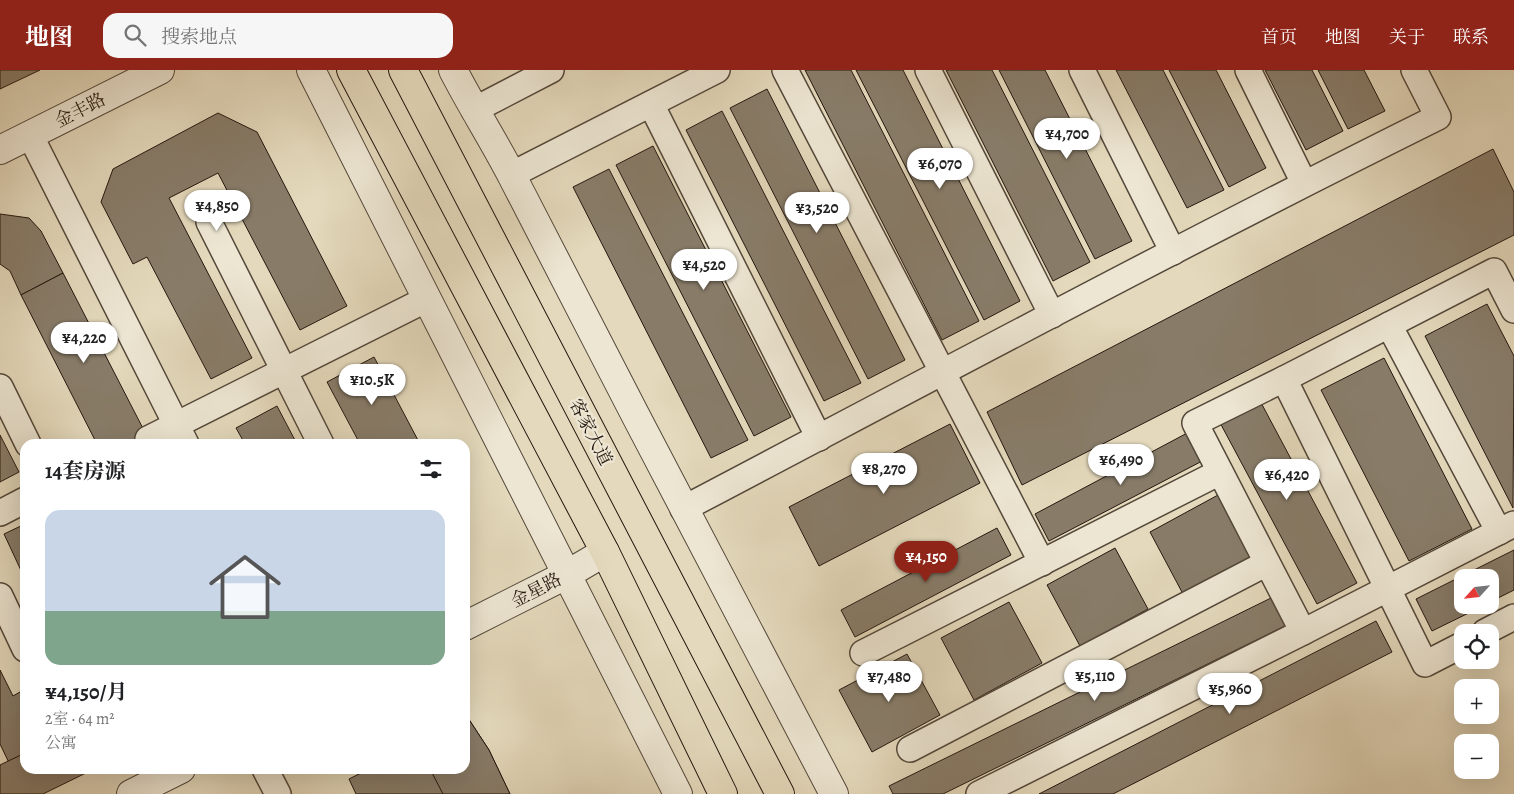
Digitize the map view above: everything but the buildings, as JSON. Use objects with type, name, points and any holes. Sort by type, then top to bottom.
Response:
[{"type":"main road","points":[[350,70],[605,552],[723,794]]},
{"type":"main road","name":"客家大道","points":[[403,70],[780,794]]},
{"type":"street","name":"金丰路","points":[[0,150],[160,70]]},
{"type":"street","points":[[311,70],[678,794]]},
{"type":"street","points":[[453,70],[511,175],[683,509],[834,794]]},
{"type":"street","points":[[474,110],[551,70]]},
{"type":"street","points":[[511,175],[717,70]]},
{"type":"street","points":[[785,70],[1042,563]]},
{"type":"street","points":[[928,70],[1052,316]]},
{"type":"street","points":[[1082,70],[1173,252]]},
{"type":"street","points":[[1248,70],[1304,183]]},
{"type":"street","points":[[683,509],[1304,183],[1438,117],[1414,70]]},
{"type":"street","points":[[651,104],[819,438]]},
{"type":"street","points":[[30,135],[182,435]]},
{"type":"street","points":[[209,222],[318,439]]},
{"type":"street","points":[[1303,632],[1195,423],[1494,271],[1514,310]]},
{"type":"street","points":[[155,439],[182,435],[284,371],[427,299]]},
{"type":"street","points":[[979,794],[1389,589],[1506,528],[1389,325]]},
{"type":"street","points":[[1284,379],[1425,664],[1454,648]]},
{"type":"street","points":[[0,388],[26,439]]},
{"type":"street","points":[[863,654],[1220,472]]},
{"type":"street","points":[[0,513],[20,503]]},
{"type":"street","name":"金星路","points":[[470,623],[566,575],[605,552]]},
{"type":"street","points":[[910,749],[1267,563]]},
{"type":"street","points":[[0,596],[20,638]]},
{"type":"street","points":[[1499,625],[1514,617]]},
{"type":"street","points":[[131,794],[172,774]]},
{"type":"street","points":[[268,774],[278,794]]}]
